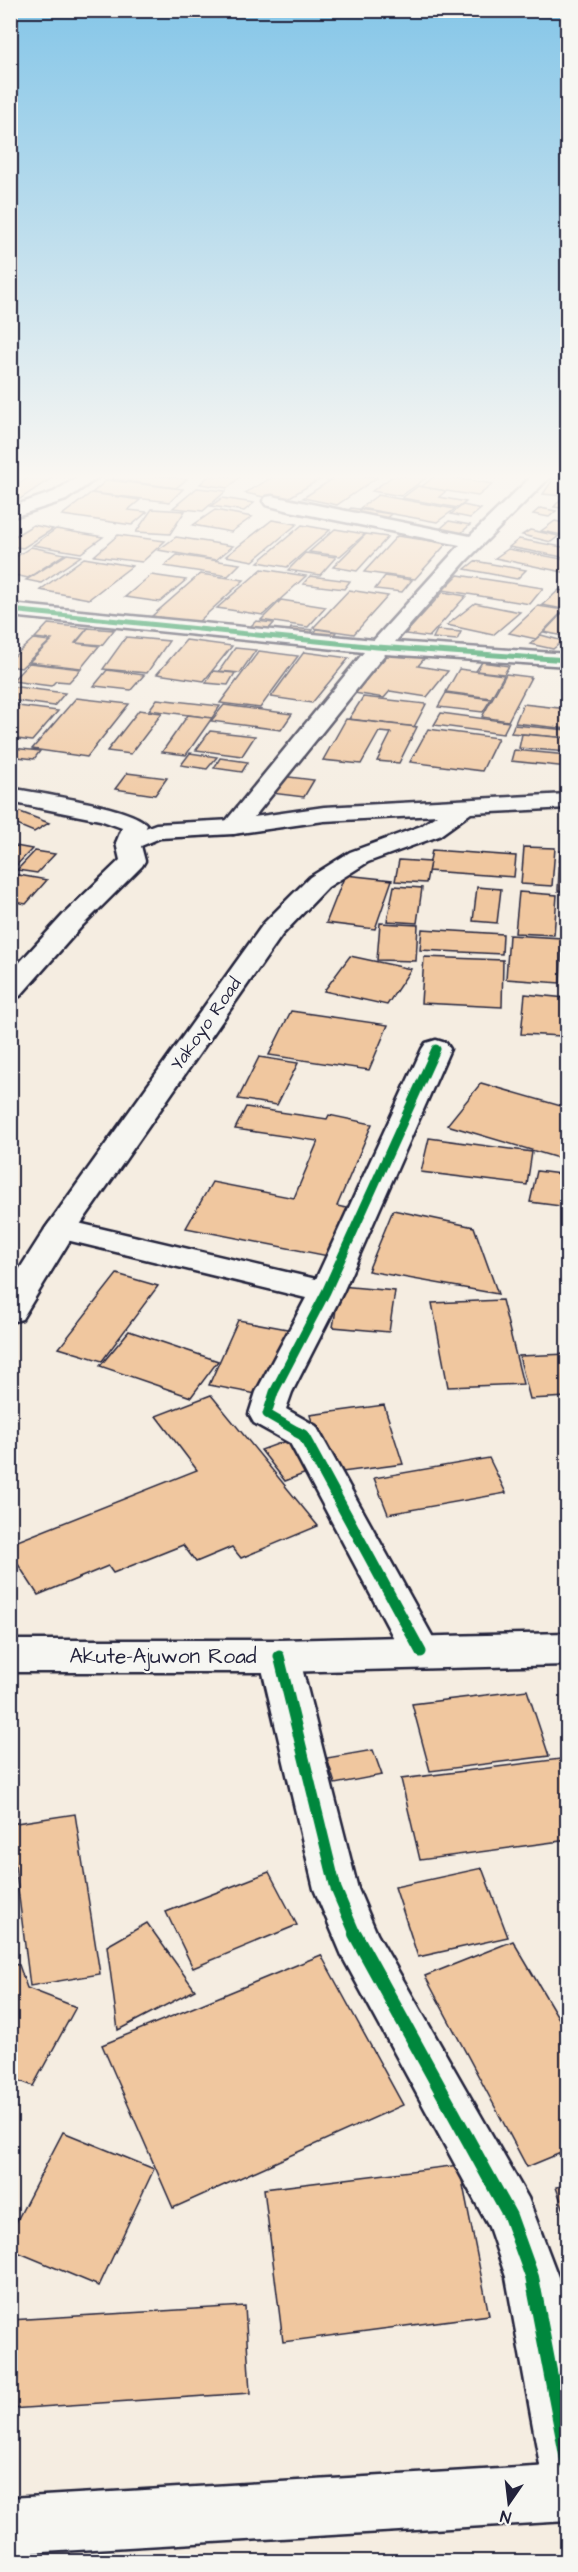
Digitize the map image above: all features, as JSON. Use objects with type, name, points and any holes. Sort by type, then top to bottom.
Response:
[{"type":"street","points":[[233,827],[377,647],[424,596]]},
{"type":"street","points":[[10,610],[377,647],[567,660]]},
{"type":"street","points":[[10,795],[106,814],[135,825],[128,843],[133,861],[73,920],[10,990]]},
{"type":"street","points":[[128,843],[156,831],[233,827],[324,814],[567,801]]},
{"type":"street","name":"Yakoyo Road","points":[[10,1311],[61,1229],[273,929],[319,882],[359,857],[430,831],[464,807]]},
{"type":"street","points":[[421,1652],[303,1435],[267,1414],[274,1392],[326,1292],[436,1049]]},
{"type":"street","points":[[61,1229],[326,1292]]},
{"type":"street","name":"Akute-Ajuwon Road","points":[[10,1656],[279,1656],[567,1649]]},
{"type":"street","points":[[279,1656],[336,1889],[359,1944],[510,2216],[528,2267],[567,2465]]},
{"type":"street","points":[[10,2526],[567,2493]]},
{"type":"building","points":[[73,596],[93,596],[89,599]]},
{"type":"building","points":[[126,596],[167,596],[160,602]]},
{"type":"building","points":[[175,596],[226,596],[197,623],[152,616]]},
{"type":"building","points":[[231,596],[284,596],[263,615],[217,608]]},
{"type":"building","points":[[343,596],[388,596],[354,634],[313,628]]},
{"type":"building","points":[[439,596],[466,596],[429,637],[405,634]]},
{"type":"building","points":[[480,596],[536,596],[530,604]]},
{"type":"building","points":[[552,596],[568,596],[568,610],[542,605]]},
{"type":"building","points":[[281,600],[326,607],[308,627],[261,620]]},
{"type":"building","points":[[475,603],[520,612],[493,635],[447,625]]},
{"type":"building","points":[[538,606],[564,610],[536,639],[509,633]]},
{"type":"building","points":[[564,611],[568,612],[568,637],[544,632]]},
{"type":"building","points":[[256,621],[274,623],[267,631],[249,628]]},
{"type":"building","points":[[48,624],[88,628],[75,643],[99,646],[81,668],[29,662],[52,640],[35,638]]},
{"type":"building","points":[[88,628],[114,630],[102,645],[76,643]]},
{"type":"building","points":[[291,628],[313,630],[310,635],[288,633]]},
{"type":"building","points":[[317,629],[336,632],[333,637],[313,635]]},
{"type":"building","points":[[437,630],[461,632],[457,640],[433,638]]},
{"type":"building","points":[[541,635],[563,641],[553,649],[530,644]]},
{"type":"building","points":[[126,637],[169,641],[147,673],[103,669]]},
{"type":"building","points":[[33,639],[50,641],[21,668],[10,666],[10,660]]},
{"type":"building","points":[[186,640],[232,646],[204,681],[157,674]]},
{"type":"building","points":[[235,648],[256,650],[240,673],[219,671]]},
{"type":"building","points":[[393,649],[428,654],[418,666],[448,671],[427,697],[390,691],[384,698],[354,693]]},
{"type":"building","points":[[259,651],[298,656],[260,708],[220,703]]},
{"type":"building","points":[[304,652],[349,658],[312,703],[271,697]]},
{"type":"building","points":[[482,662],[509,666],[504,674],[476,671]]},
{"type":"building","points":[[29,663],[81,669],[69,682],[56,681],[51,686],[12,681]]},
{"type":"building","points":[[459,669],[504,675],[491,698],[446,692]]},
{"type":"building","points":[[107,670],[144,675],[131,690],[94,686]]},
{"type":"building","points":[[213,671],[235,673],[228,685],[206,683]]},
{"type":"building","points":[[506,674],[531,677],[508,721],[482,717]]},
{"type":"building","points":[[10,686],[65,693],[54,706],[10,700]]},
{"type":"building","points":[[446,693],[491,699],[483,712],[438,707]]},
{"type":"building","points":[[363,697],[426,704],[414,727],[349,719]]},
{"type":"building","points":[[76,698],[129,704],[87,757],[32,749]]},
{"type":"building","points":[[157,699],[220,706],[212,718],[149,710]]},
{"type":"building","points":[[523,704],[568,709],[568,729],[515,723]]},
{"type":"building","points":[[10,705],[58,711],[32,741],[10,738]]},
{"type":"building","points":[[224,705],[292,714],[281,730],[211,721]]},
{"type":"building","points":[[139,710],[162,713],[131,754],[107,751]]},
{"type":"building","points":[[441,713],[509,722],[503,734],[434,725]]},
{"type":"building","points":[[188,715],[212,718],[186,755],[162,752]]},
{"type":"building","points":[[346,719],[417,727],[399,763],[377,761],[391,733],[379,732],[361,764],[323,760]]},
{"type":"building","points":[[514,725],[568,730],[568,738],[511,733]]},
{"type":"building","points":[[428,729],[498,738],[482,771],[410,762]]},
{"type":"building","points":[[210,731],[255,736],[242,756],[196,750]]},
{"type":"building","points":[[522,734],[568,738],[568,752],[519,748]]},
{"type":"building","points":[[13,748],[40,751],[34,759],[10,756]]},
{"type":"building","points":[[514,750],[568,755],[568,767],[511,761]]},
{"type":"building","points":[[190,753],[217,757],[207,769],[181,765]]},
{"type":"building","points":[[220,758],[248,762],[242,772],[214,768]]},
{"type":"building","points":[[127,773],[167,778],[155,795],[115,789]]},
{"type":"building","points":[[281,776],[314,780],[304,797],[271,793]]},
{"type":"building","points":[[15,810],[49,823],[34,832],[10,822],[10,812]]},
{"type":"building","points":[[10,845],[32,849],[10,872]]},
{"type":"building","points":[[524,847],[555,848],[552,886],[521,884]]},
{"type":"building","points":[[432,850],[516,856],[514,877],[428,871]]},
{"type":"building","points":[[35,851],[55,854],[37,873],[17,870]]},
{"type":"building","points":[[560,851],[568,851],[568,891],[558,891]]},
{"type":"building","points":[[399,860],[430,862],[426,883],[395,881]]},
{"type":"building","points":[[13,874],[47,880],[26,904],[10,901],[10,877]]},
{"type":"building","points":[[345,875],[392,880],[375,929],[326,923]]},
{"type":"building","points":[[394,886],[422,888],[417,923],[387,921]]},
{"type":"building","points":[[477,887],[501,889],[497,923],[473,921]]},
{"type":"building","points":[[519,892],[557,895],[554,935],[515,933]]},
{"type":"building","points":[[380,923],[418,925],[416,961],[377,960]]},
{"type":"building","points":[[422,929],[503,934],[502,954],[420,950]]},
{"type":"building","points":[[509,935],[562,938],[560,983],[506,979]]},
{"type":"building","points":[[350,956],[411,969],[387,1005],[324,991]]},
{"type":"building","points":[[424,957],[503,960],[502,1007],[421,1003]]},
{"type":"building","points":[[525,994],[566,998],[563,1036],[521,1034]]},
{"type":"building","points":[[291,1011],[388,1025],[369,1070],[269,1055]]},
{"type":"building","points":[[259,1057],[298,1063],[277,1105],[238,1099]]},
{"type":"building","points":[[481,1083],[568,1108],[568,1161],[447,1125]]},
{"type":"building","points":[[246,1107],[327,1119],[329,1115],[372,1124],[337,1206],[351,1209],[328,1256],[186,1228],[212,1182],[294,1198],[318,1141],[235,1129]]},
{"type":"building","points":[[429,1138],[532,1152],[527,1185],[421,1172]]},
{"type":"building","points":[[537,1171],[568,1175],[568,1207],[530,1202]]},
{"type":"building","points":[[393,1210],[474,1227],[498,1294],[368,1271]]},
{"type":"building","points":[[117,1274],[158,1286],[102,1361],[59,1348]]},
{"type":"building","points":[[340,1286],[395,1291],[389,1332],[333,1327]]},
{"type":"building","points":[[502,1300],[523,1384],[448,1387],[432,1303]]},
{"type":"building","points":[[238,1320],[293,1330],[267,1396],[209,1385]]},
{"type":"building","points":[[129,1331],[218,1361],[191,1397],[100,1366]]},
{"type":"building","points":[[568,1354],[568,1397],[530,1399],[519,1356]]},
{"type":"building","points":[[211,1395],[318,1526],[241,1558],[232,1547],[196,1562],[183,1545],[113,1573],[108,1566],[38,1595],[10,1552],[10,1544],[197,1470],[156,1416]]},
{"type":"building","points":[[384,1405],[403,1464],[327,1474],[310,1415]]},
{"type":"building","points":[[294,1438],[317,1469],[285,1481],[261,1450]]},
{"type":"building","points":[[489,1458],[506,1493],[388,1514],[374,1478]]},
{"type":"building","points":[[527,1690],[549,1756],[430,1771],[412,1704]]},
{"type":"building","points":[[373,1750],[382,1775],[335,1784],[327,1758]]},
{"type":"building","points":[[568,1758],[568,1840],[420,1860],[401,1779]]},
{"type":"building","points":[[75,1814],[100,1974],[30,1986],[10,1824]]},
{"type":"building","points":[[482,1868],[508,1937],[418,1957],[395,1887]]},
{"type":"building","points":[[269,1872],[297,1925],[193,1968],[166,1912]]},
{"type":"building","points":[[147,1923],[195,1990],[118,2030],[107,1946]]},
{"type":"building","points":[[513,1941],[568,2034],[568,2150],[527,2167],[425,1976]]},
{"type":"building","points":[[321,1955],[403,2105],[173,2208],[102,2045]]},
{"type":"building","points":[[10,1964],[19,1965],[27,1988],[76,2007],[33,2086],[10,2077]]},
{"type":"building","points":[[63,2132],[154,2169],[99,2286],[10,2249],[10,2234]]},
{"type":"building","points":[[459,2165],[489,2315],[283,2342],[264,2189]]},
{"type":"building","points":[[568,2185],[568,2222],[556,2187]]},
{"type":"building","points":[[245,2306],[250,2393],[10,2409],[10,2320]]},
{"type":"cycle path","points":[[10,610],[377,647],[568,660]]},
{"type":"cycle path","points":[[421,1652],[303,1435],[267,1414],[274,1392],[326,1292],[436,1049]]},
{"type":"cycle path","points":[[279,1656],[336,1889],[359,1944],[510,2216],[532,2277],[568,2465]]}]
